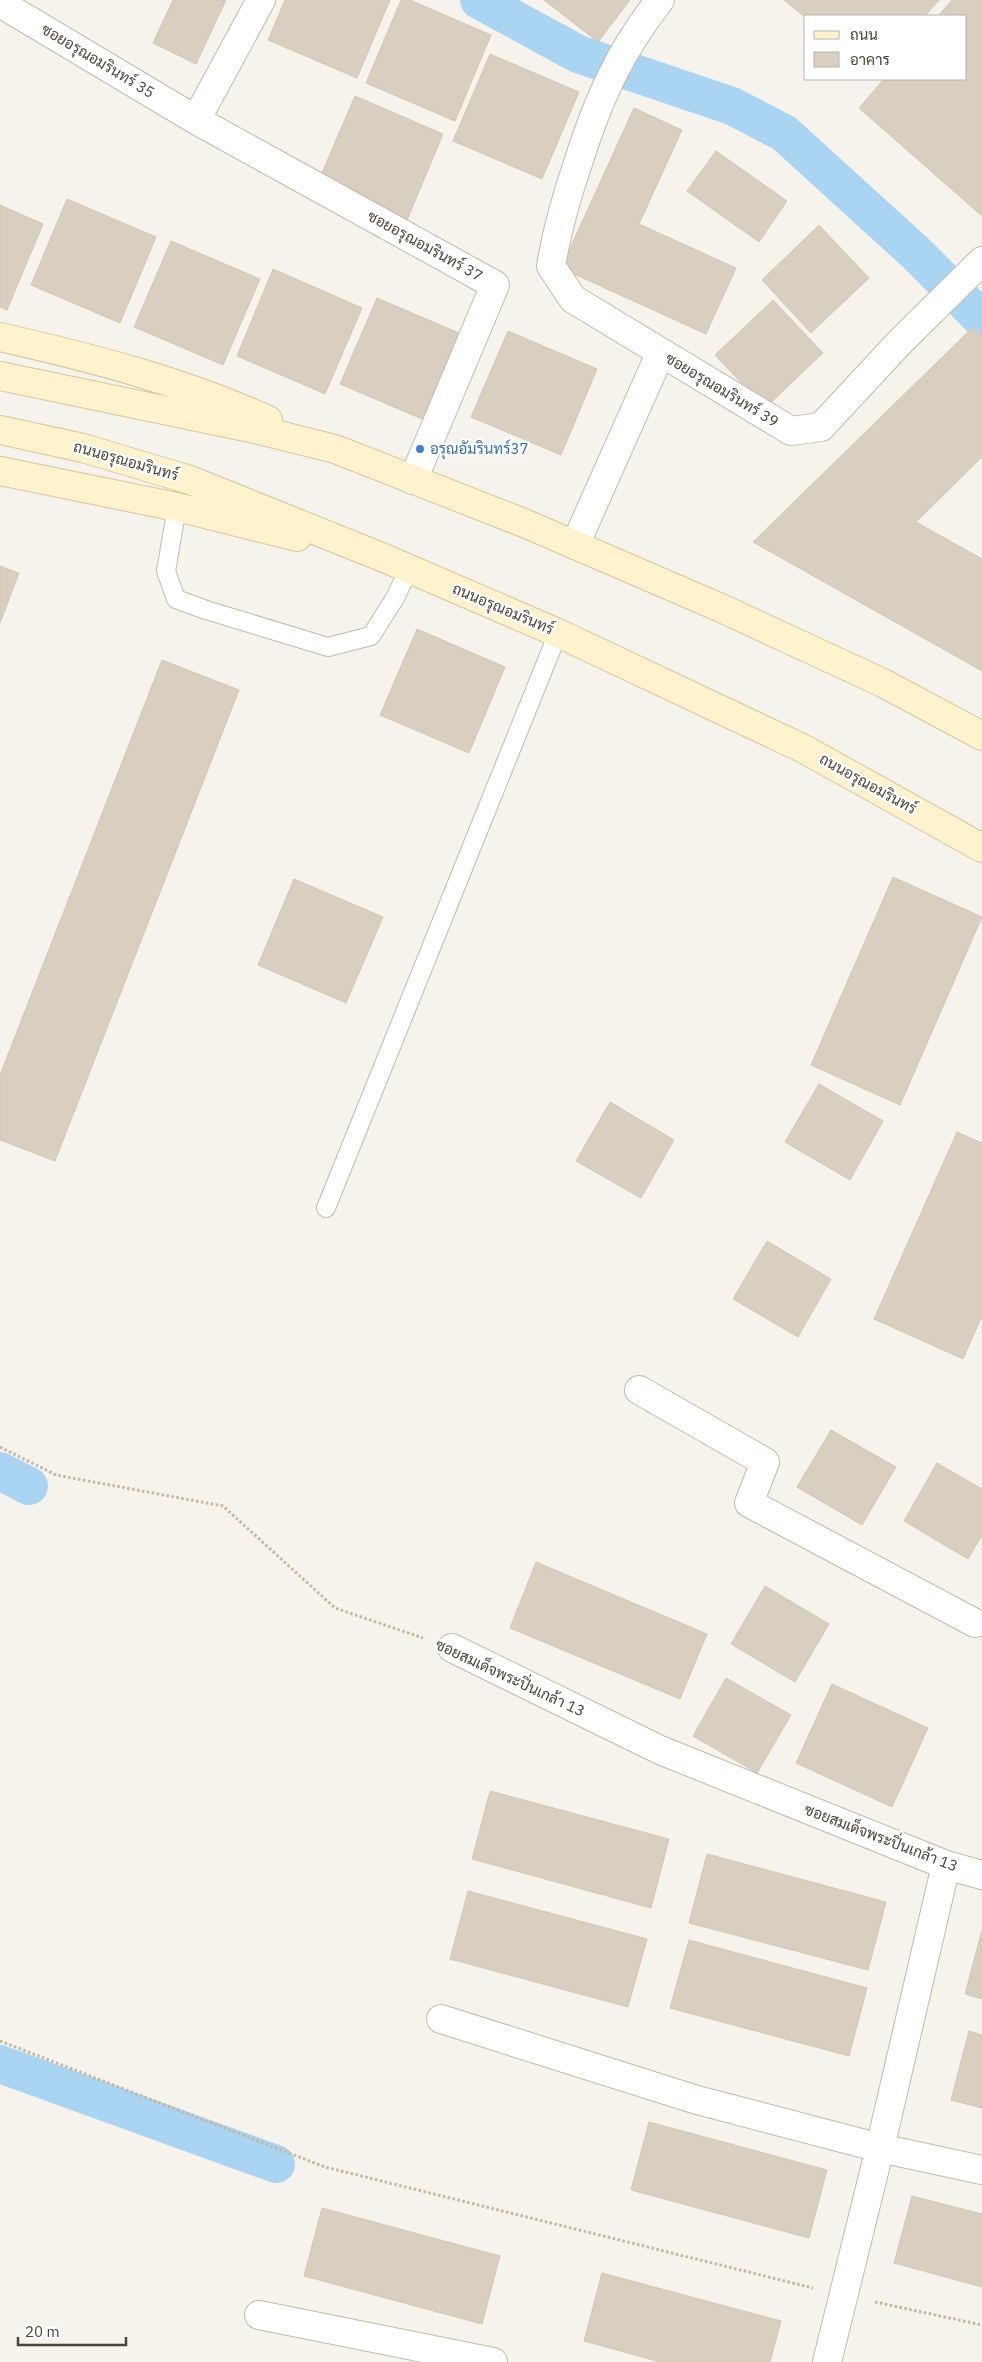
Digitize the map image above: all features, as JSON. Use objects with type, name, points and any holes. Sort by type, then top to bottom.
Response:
[{"type":"main road","points":[[0,337],[136,370],[195,389],[335,449],[574,545],[720,608],[883,683],[982,736]]},
{"type":"main road","points":[[0,376],[255,429],[335,449]]},
{"type":"main road","name":"ถนนอรุณอมรินทร์","points":[[0,430],[91,450],[190,480],[250,502],[384,558],[558,633],[804,749],[982,848]]},
{"type":"main road","points":[[0,470],[177,506],[384,558]]},
{"type":"street","points":[[196,120],[261,0]]},
{"type":"street","points":[[660,0],[637,29],[610,77],[592,120],[558,224],[551,266],[573,299],[660,354]]},
{"type":"street","name":"ซอยอรุณอมรินทร์ 35","points":[[0,3],[196,120]]},
{"type":"street","name":"ซอยอรุณอมรินทร์ 37","points":[[196,120],[495,285],[413,480]]},
{"type":"street","name":"ซอยอรุณอมรินทร์ 39","points":[[574,545],[660,354],[791,431],[821,427],[898,343],[980,263]]},
{"type":"street","points":[[639,1390],[765,1462],[749,1502],[979,1624]]},
{"type":"street","name":"ซอยสมเด็จพระปิ่นเกล้า 13","points":[[452,1648],[660,1750],[946,1865],[982,1875]]},
{"type":"street","points":[[827,2362],[880,2148],[946,1865]]},
{"type":"street","points":[[440,2019],[697,2100],[880,2148],[982,2170]]},
{"type":"street","points":[[259,2315],[493,2362]]},
{"type":"lane","points":[[177,506],[166,571],[176,599],[328,647],[371,636],[395,598],[409,569]]},
{"type":"lane","points":[[326,1208],[558,633]]},
{"type":"path","name":"ซอยสมเด็จพระปิ่นเกล้า 13","points":[[0,1447],[56,1475],[223,1506],[335,1608],[452,1648]]},
{"type":"path","points":[[0,2041],[326,2168],[844,2296],[982,2325]]},
{"type":"building","points":[[173,0],[226,0],[196,64],[153,43]]},
{"type":"building","points":[[285,0],[390,0],[357,78],[268,40]]},
{"type":"building","points":[[401,0],[410,0],[491,35],[455,121],[366,83]]},
{"type":"building","points":[[544,0],[630,0],[598,42]]},
{"type":"building","points":[[784,0],[939,0],[926,15],[804,16]]},
{"type":"building","points":[[952,0],[982,0],[982,216],[859,108],[883,80],[967,80],[967,15],[939,15]]},
{"type":"building","points":[[490,54],[579,92],[542,179],[453,141]]},
{"type":"building","points":[[355,96],[443,134],[407,220],[318,182]]},
{"type":"building","points":[[634,108],[682,130],[639,224],[736,268],[706,334],[561,268]]},
{"type":"building","points":[[716,151],[787,201],[759,242],[687,191]]},
{"type":"building","points":[[67,199],[156,237],[120,323],[31,285]]},
{"type":"building","points":[[0,205],[43,224],[7,310],[0,307]]},
{"type":"building","points":[[819,225],[869,278],[811,333],[762,280]]},
{"type":"building","points":[[171,241],[260,279],[223,365],[134,327]]},
{"type":"building","points":[[273,269],[362,308],[325,394],[237,356]]},
{"type":"building","points":[[377,298],[466,336],[429,422],[340,384]]},
{"type":"building","points":[[773,300],[823,353],[765,408],[715,355]]},
{"type":"building","points":[[973,327],[982,336],[982,457],[916,522],[982,559],[982,671],[753,542]]},
{"type":"building","points":[[508,331],[597,369],[561,455],[471,417]]},
{"type":"building","points":[[0,566],[19,573],[0,623]]},
{"type":"building","points":[[417,629],[505,667],[469,753],[380,715]]},
{"type":"building","points":[[162,660],[239,690],[55,1161],[0,1140],[0,1075]]},
{"type":"building","points":[[893,877],[982,917],[900,1105],[811,1065]]},
{"type":"building","points":[[294,879],[383,917],[346,1003],[258,965]]},
{"type":"building","points":[[819,1084],[883,1121],[850,1180],[785,1142]]},
{"type":"building","points":[[610,1102],[674,1140],[641,1198],[576,1161]]},
{"type":"building","points":[[957,1132],[982,1143],[982,1316],[963,1359],[874,1319]]},
{"type":"building","points":[[767,1241],[831,1279],[798,1337],[733,1299]]},
{"type":"building","points":[[831,1430],[896,1467],[862,1525],[797,1487]]},
{"type":"building","points":[[937,1463],[982,1489],[982,1535],[968,1559],[904,1521]]},
{"type":"building","points":[[536,1562],[707,1634],[680,1699],[510,1628]]},
{"type":"building","points":[[765,1586],[829,1624],[795,1682],[731,1644]]},
{"type":"building","points":[[726,1678],[791,1715],[757,1773],[693,1736]]},
{"type":"building","points":[[832,1684],[928,1728],[892,1807],[796,1763]]},
{"type":"building","points":[[490,1791],[669,1839],[651,1908],[472,1859]]},
{"type":"building","points":[[707,1854],[886,1902],[868,1970],[689,1923]]},
{"type":"building","points":[[468,1891],[647,1939],[628,2007],[450,1959]]},
{"type":"building","points":[[982,1930],[982,1999],[965,1994]]},
{"type":"building","points":[[689,1940],[867,1988],[849,2056],[670,2008]]},
{"type":"building","points":[[969,2031],[982,2035],[982,2108],[951,2100]]},
{"type":"building","points":[[649,2122],[827,2170],[809,2238],[631,2190]]},
{"type":"building","points":[[912,2196],[982,2214],[982,2287],[894,2263]]},
{"type":"building","points":[[322,2208],[500,2256],[482,2324],[304,2276]]},
{"type":"building","points":[[602,2273],[781,2321],[770,2362],[660,2362],[584,2341]]},
{"type":"waterway","points":[[479,0],[578,54],[732,106],[784,133],[917,254],[982,319]]},
{"type":"waterway","points":[[0,1471],[29,1486]]},
{"type":"waterway","points":[[0,2064],[276,2164]]},
{"type":"place","name":"อรุณอัมรินทร์37","points":[[420,449]]}]
